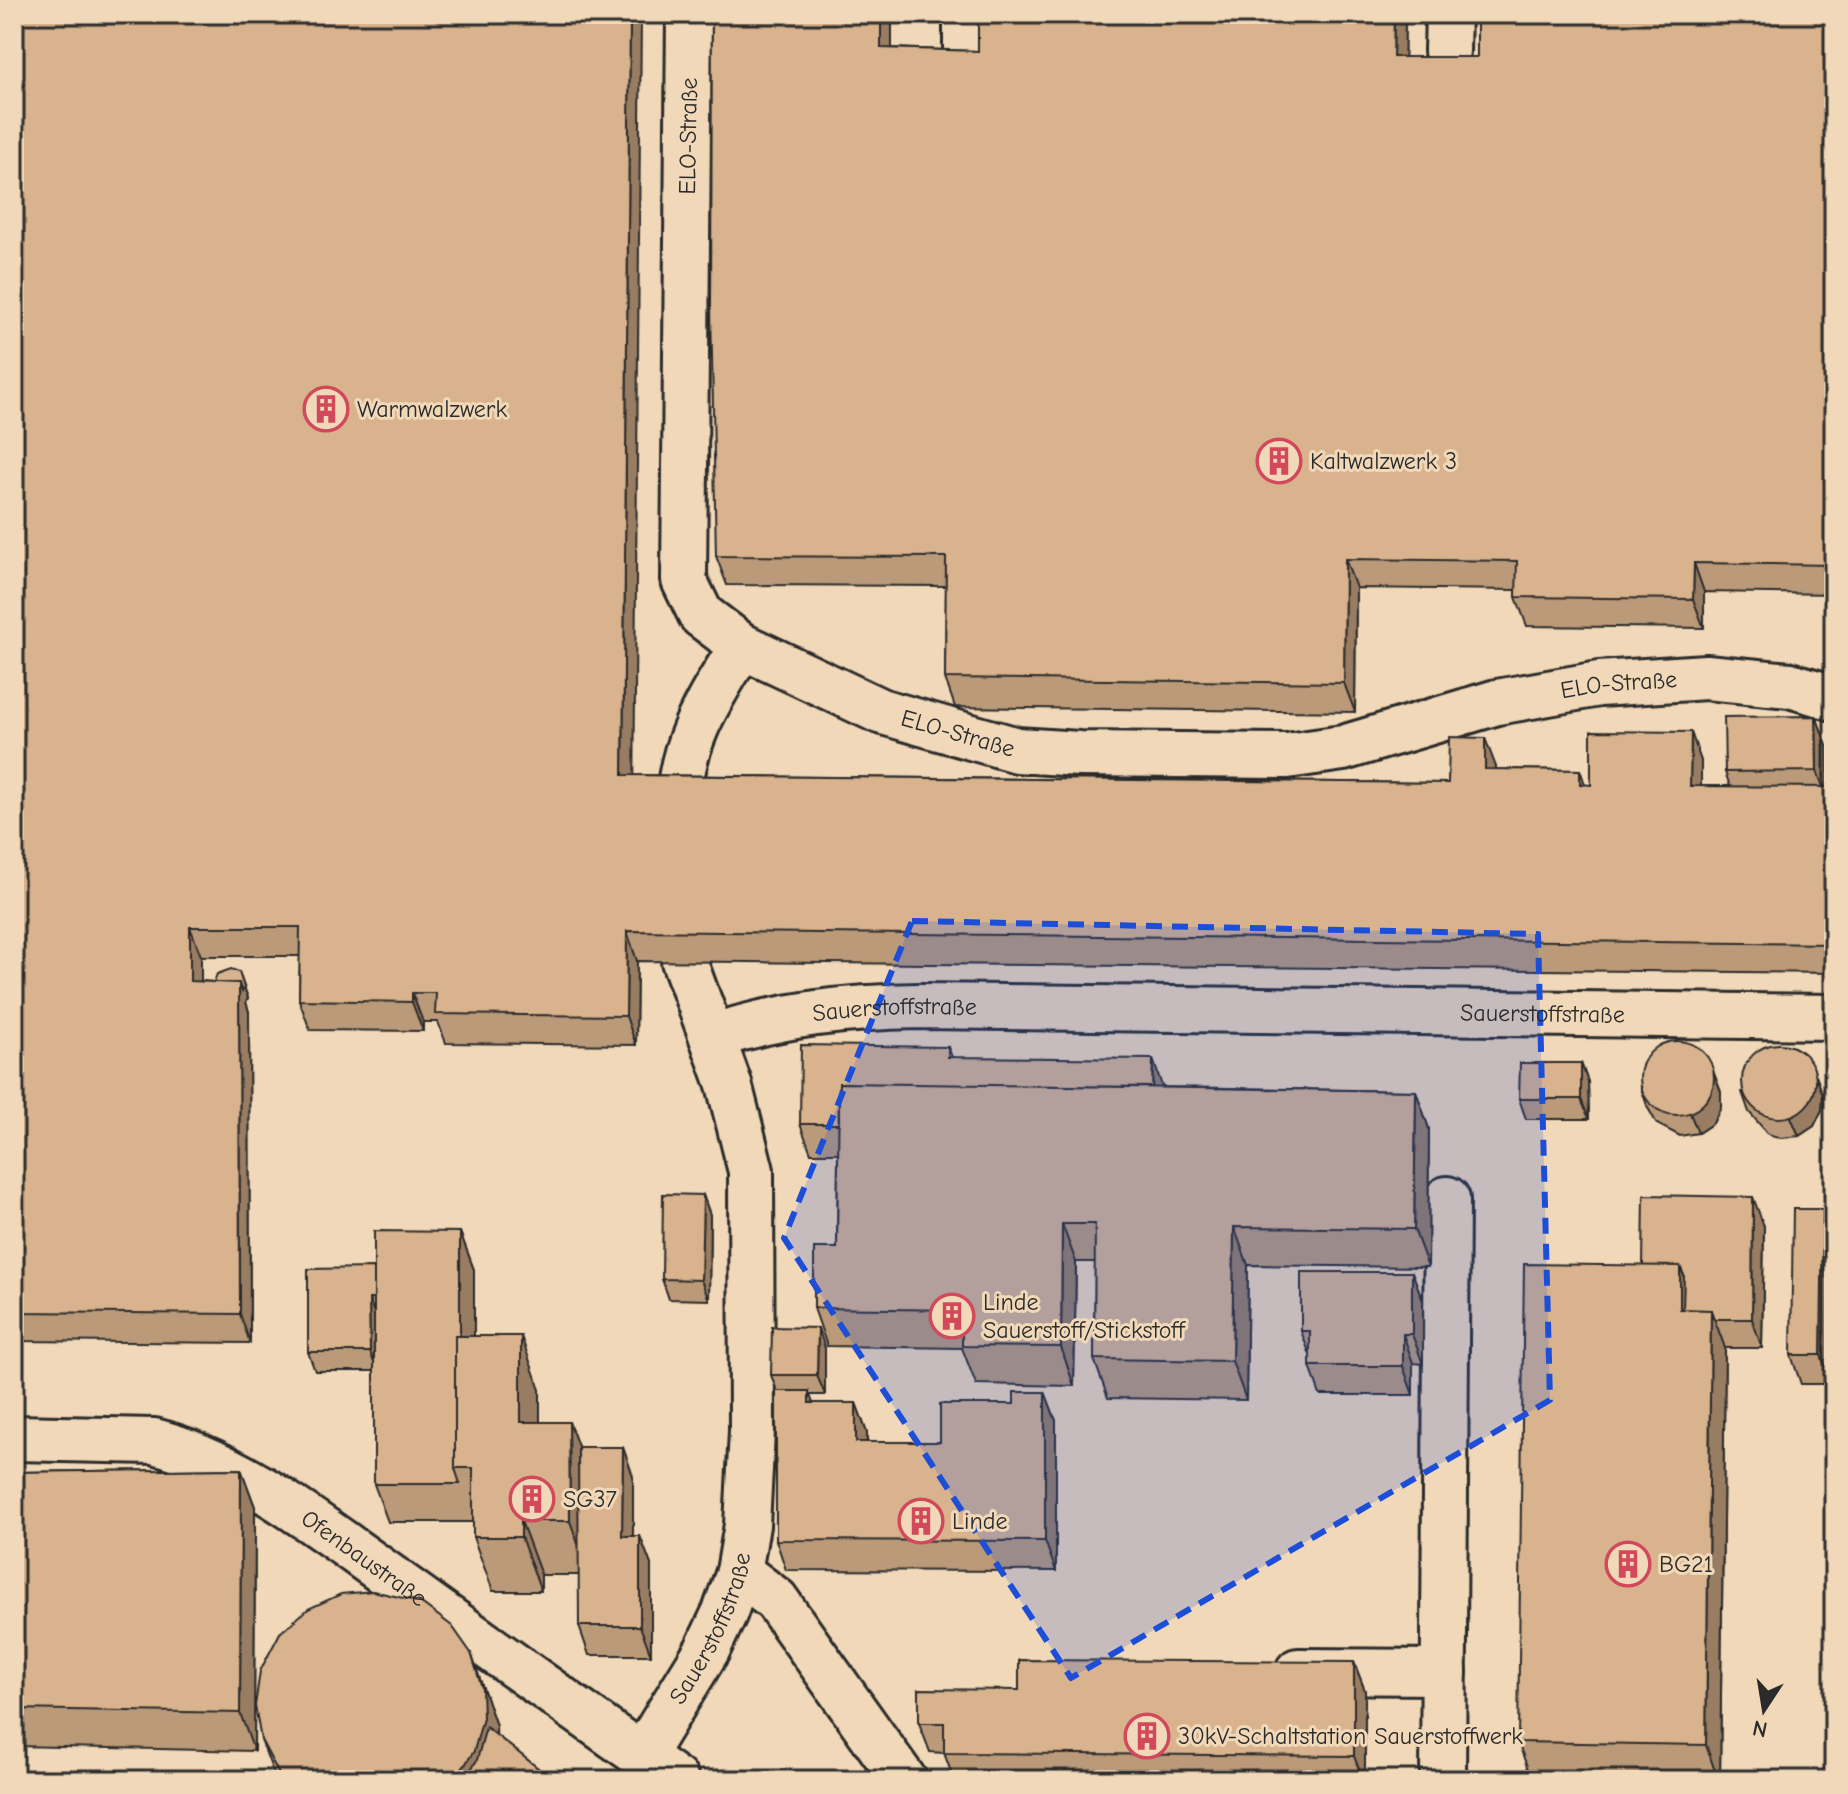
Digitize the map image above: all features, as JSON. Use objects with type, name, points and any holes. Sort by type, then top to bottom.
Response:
[{"type":"street","name":"ELO-Straße","points":[[689,14],[684,580],[701,615],[742,646],[880,711],[1017,750],[1079,754],[1287,756],[1343,748],[1497,702],[1599,684],[1706,677],[1790,685],[1834,698]]},
{"type":"street","points":[[678,805],[680,780],[696,722],[742,646]]},
{"type":"street","points":[[684,961],[712,1037]]},
{"type":"street","name":"Sauerstoffstraße","points":[[659,1768],[739,1572],[747,1525],[752,1431],[754,1216],[748,1146],[712,1037],[755,1022],[856,1007],[907,1006],[1834,1017]]},
{"type":"street","points":[[1443,1780],[1447,1199]]},
{"type":"street","name":"Ofenbaustraße","points":[[14,1438],[154,1441],[225,1470],[293,1508],[659,1768]]},
{"type":"street","points":[[739,1572],[776,1600],[904,1780]]},
{"type":"street","points":[[1258,1670],[1444,1672]]},
{"type":"highlighted area","points":[[912,921],[1538,934],[1550,1400],[1071,1678],[784,1238]]},
{"type":"building","name":"Warmwalzwerk","points":[[14,14],[630,14],[623,775],[1448,783],[1449,737],[1485,738],[1485,769],[1580,770],[1580,784],[1591,785],[1591,731],[1691,732],[1690,786],[1834,787],[1834,944],[627,931],[626,1016],[435,1014],[436,993],[412,993],[412,1002],[299,1000],[300,927],[190,927],[190,981],[239,983],[240,1314],[14,1312]]},
{"type":"building","name":"Kaltwalzwerk 3","points":[[712,14],[881,14],[881,48],[978,51],[978,14],[1394,14],[1393,57],[1477,57],[1477,14],[1834,14],[1834,565],[1694,563],[1693,599],[1516,597],[1517,561],[1345,559],[1344,683],[945,678],[946,557],[716,556],[711,306]]},
{"type":"building","points":[[1816,716],[1817,771],[1725,772],[1724,717]]},
{"type":"building","points":[[231,969],[239,972],[244,988],[242,992],[239,983],[214,982],[217,974]]},
{"type":"building","points":[[1677,1041],[1691,1044],[1703,1052],[1711,1064],[1714,1078],[1711,1092],[1703,1104],[1691,1112],[1677,1115],[1663,1112],[1651,1104],[1643,1092],[1640,1078],[1643,1064],[1651,1052],[1663,1044]]},
{"type":"building","points":[[1779,1044],[1793,1047],[1805,1055],[1813,1067],[1816,1081],[1813,1095],[1805,1107],[1793,1115],[1779,1118],[1765,1115],[1753,1107],[1745,1095],[1742,1081],[1745,1067],[1753,1055],[1765,1047]]},
{"type":"building","points":[[801,1045],[948,1047],[948,1057],[1153,1059],[1152,1087],[839,1083],[839,1124],[800,1124]]},
{"type":"building","points":[[1520,1063],[1581,1063],[1581,1099],[1519,1099]]},
{"type":"building","points":[[839,1083],[1416,1091],[1414,1229],[1234,1227],[1232,1361],[1094,1359],[1095,1224],[1062,1224],[1061,1347],[962,1346],[962,1310],[814,1308],[814,1248],[837,1248]]},
{"type":"building","points":[[663,1194],[703,1195],[701,1280],[662,1279]]},
{"type":"building","points":[[1644,1195],[1753,1197],[1752,1319],[1714,1319],[1711,1310],[1683,1309],[1684,1275],[1680,1266],[1643,1266]]},
{"type":"building","points":[[1793,1209],[1823,1209],[1821,1355],[1791,1355]]},
{"type":"building","points":[[374,1231],[460,1232],[460,1336],[455,1336],[455,1468],[460,1484],[374,1484]]},
{"type":"building","name":"BG21","points":[[1524,1264],[1680,1266],[1680,1309],[1711,1310],[1706,1745],[1518,1742]]},
{"type":"building","points":[[374,1268],[374,1299],[369,1299],[370,1352],[308,1352],[308,1269]]},
{"type":"building","points":[[1301,1272],[1412,1272],[1412,1334],[1403,1334],[1403,1366],[1310,1366],[1310,1331],[1301,1331]]},
{"type":"building","points":[[772,1327],[818,1328],[817,1375],[771,1375]]},
{"type":"building","points":[[455,1336],[521,1336],[521,1422],[569,1422],[570,1521],[521,1521],[521,1537],[473,1537],[473,1468],[455,1468]]},
{"type":"building","name":"Linde","points":[[776,1391],[809,1391],[809,1403],[856,1403],[856,1442],[940,1442],[940,1404],[1014,1404],[1014,1392],[1045,1392],[1045,1541],[776,1540]]},
{"type":"building","name":"SG37","points":[[578,1447],[623,1447],[622,1536],[640,1536],[640,1626],[579,1626]]},
{"type":"building","points":[[241,1469],[240,1713],[14,1709],[14,1472]]},
{"type":"building","points":[[373,1591],[420,1602],[452,1626],[471,1653],[482,1688],[483,1718],[474,1751],[454,1780],[285,1780],[261,1740],[255,1706],[260,1671],[280,1633],[308,1609],[341,1594]]},
{"type":"building","name":"30kV-Schaltstation Sauerstoffwerk","points":[[1019,1660],[1354,1662],[1354,1756],[944,1753],[944,1723],[919,1723],[919,1689],[1019,1690]]},
{"type":"building","points":[[486,1727],[553,1780],[464,1780],[477,1760]]},
{"type":"place","name":"Warmwalzwerk","points":[[326,409]]},
{"type":"place","name":"Kaltwalzwerk 3","points":[[1279,461]]},
{"type":"place","name":"Linde Sauerstoff/Stickstoff","points":[[952,1316]]},
{"type":"place","name":"SG37","points":[[532,1499]]},
{"type":"place","name":"Linde","points":[[921,1521]]},
{"type":"place","name":"BG21","points":[[1628,1564]]},
{"type":"place","name":"30kV-Schaltstation Sauerstoffwerk","points":[[1147,1736]]}]
